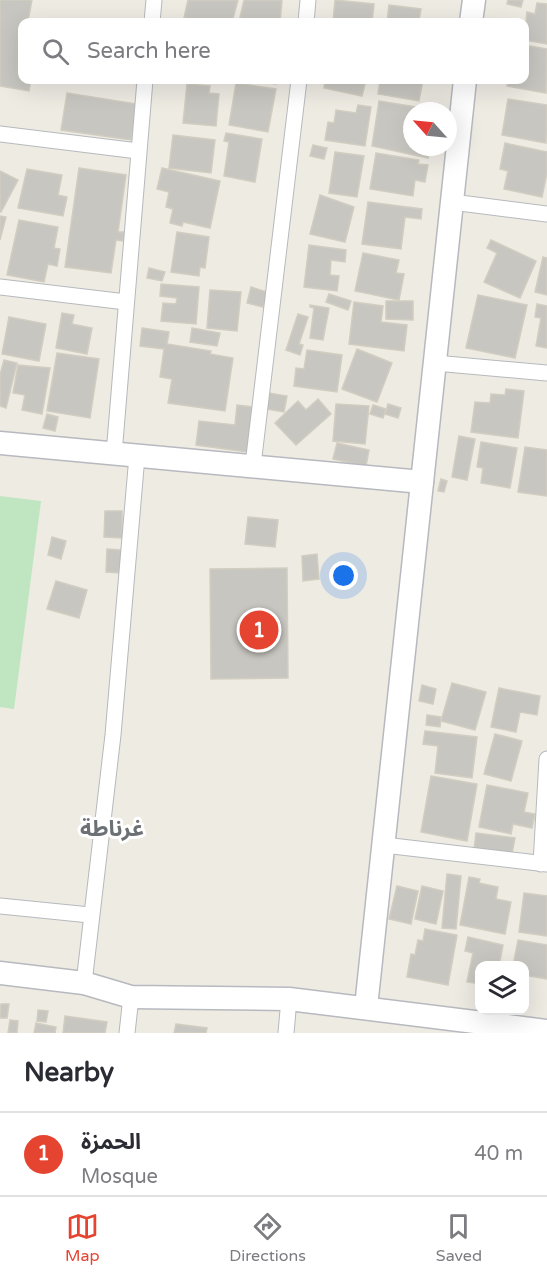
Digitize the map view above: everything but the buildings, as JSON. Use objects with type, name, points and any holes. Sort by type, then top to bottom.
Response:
[{"type":"street","points":[[152,18],[154,0]]},
{"type":"street","points":[[306,18],[308,0]]},
{"type":"street","points":[[472,18],[474,0]]},
{"type":"street","points":[[114,454],[146,84]]},
{"type":"street","points":[[253,465],[299,84]]},
{"type":"street","points":[[366,1007],[465,84]]},
{"type":"street","points":[[0,134],[138,152]]},
{"type":"street","points":[[452,202],[547,214]]},
{"type":"street","points":[[0,287],[126,302]]},
{"type":"street","points":[[435,363],[547,373]]},
{"type":"street","points":[[0,443],[422,482]]},
{"type":"street","points":[[84,983],[90,915],[113,735],[137,456]]},
{"type":"street","points":[[384,845],[544,864],[547,759]]},
{"type":"street","points":[[0,906],[90,915]]},
{"type":"street","points":[[0,973],[84,983],[131,997],[289,999],[366,1007],[448,1025],[547,1030]]},
{"type":"street","points":[[127,1033],[131,997]]},
{"type":"street","points":[[286,1033],[289,999]]},
{"type":"green space","points":[[0,496],[41,501],[14,709],[0,707]]},
{"type":"place","name":"الحمزة","points":[[259,630]]},
{"type":"district","name":"غرناطة","points":[[112,829]]}]
